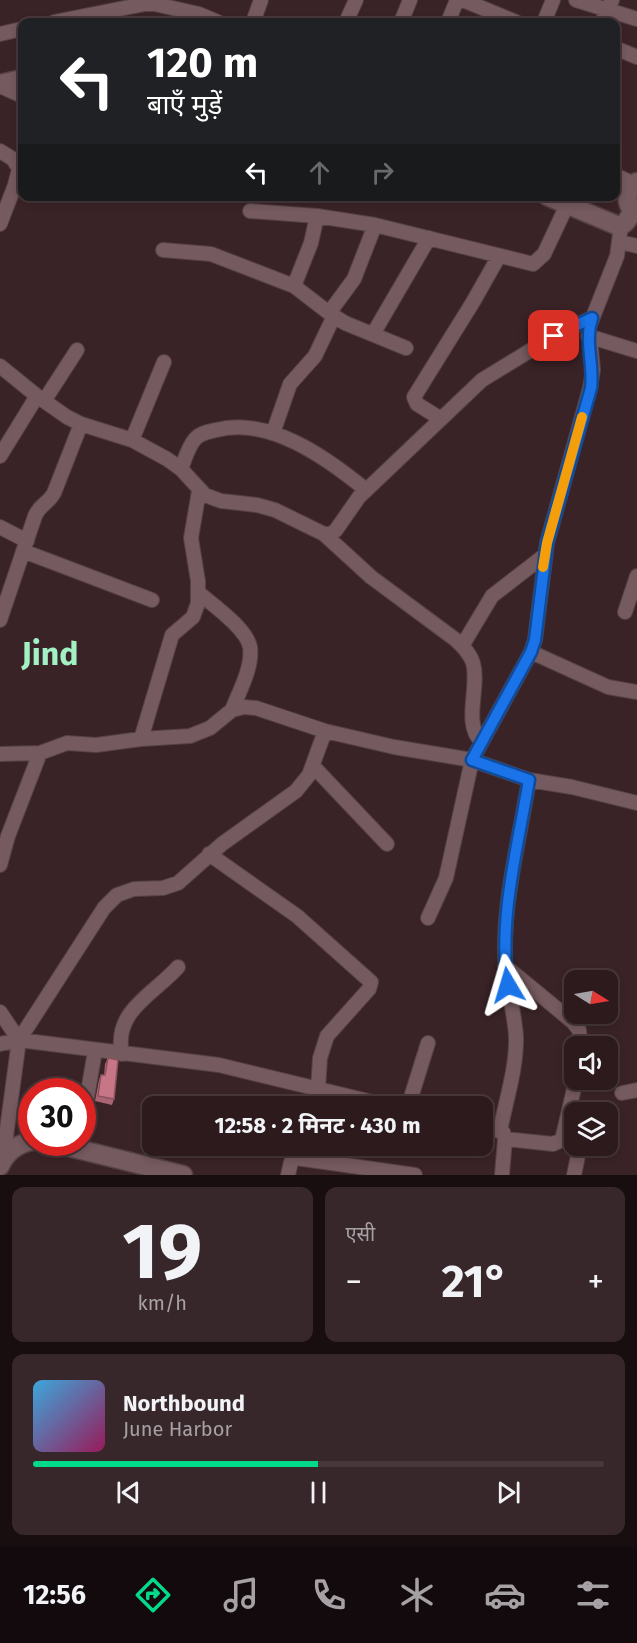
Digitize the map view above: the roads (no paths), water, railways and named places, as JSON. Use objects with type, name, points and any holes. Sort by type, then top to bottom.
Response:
[{"type":"main road","points":[[0,85],[18,80]]},
{"type":"main road","points":[[558,201],[620,234],[635,212],[627,200],[629,190],[636,183]]},
{"type":"main road","points":[[1,1163],[18,1144]]},
{"type":"main road","points":[[96,1153],[183,1175]]},
{"type":"street","points":[[199,14],[204,0]]},
{"type":"street","points":[[254,18],[261,0]]},
{"type":"street","points":[[348,18],[356,0]]},
{"type":"street","points":[[403,18],[410,0]]},
{"type":"street","points":[[450,18],[457,0]]},
{"type":"street","points":[[463,0],[506,18]]},
{"type":"street","points":[[546,18],[553,0]]},
{"type":"street","points":[[576,0],[637,19]]},
{"type":"street","points":[[71,18],[140,2],[208,18]]},
{"type":"street","points":[[0,34],[18,30]]},
{"type":"street","points":[[620,50],[637,57]]},
{"type":"street","points":[[0,85],[18,94]]},
{"type":"street","points":[[0,151],[13,159],[18,167]]},
{"type":"street","points":[[0,224],[18,173]]},
{"type":"street","points":[[620,177],[636,183]]},
{"type":"street","points":[[250,211],[317,216],[375,225],[533,264],[544,255],[567,205]]},
{"type":"street","points":[[294,286],[311,243],[317,216]]},
{"type":"street","points":[[273,434],[290,384],[315,356],[331,315],[354,279],[375,225]]},
{"type":"street","points":[[428,918],[446,878],[472,760],[531,652],[535,640],[545,555],[591,388],[592,362],[588,336],[592,318],[612,272],[620,234],[637,246]]},
{"type":"street","points":[[373,334],[429,238]]},
{"type":"street","points":[[163,250],[203,252],[294,286],[331,315],[406,348]]},
{"type":"street","points":[[441,419],[417,404],[414,397],[468,311],[499,256]]},
{"type":"street","points":[[324,534],[331,534],[336,530],[366,490],[492,373],[554,336],[592,318]]},
{"type":"street","points":[[588,336],[637,351]]},
{"type":"street","points":[[0,456],[77,350]]},
{"type":"street","points":[[132,440],[164,362]]},
{"type":"street","points":[[2,371],[67,417],[81,424],[132,440],[167,459],[181,469],[205,495],[221,501],[257,505],[275,510],[324,534],[371,578],[462,646],[473,662],[475,685],[473,731],[482,742]]},
{"type":"street","points":[[0,620],[6,582],[25,546],[39,508],[54,494],[81,424]]},
{"type":"street","points":[[181,469],[192,444],[203,433],[232,427],[249,428],[273,434],[329,461],[366,490]]},
{"type":"street","points":[[141,739],[172,635],[193,617],[198,603],[199,593],[192,538],[199,490]]},
{"type":"street","points":[[0,527],[25,546],[152,600]]},
{"type":"street","points":[[462,646],[492,596],[545,555]]},
{"type":"street","points":[[626,612],[637,576]]},
{"type":"street","points":[[199,593],[248,639],[249,662],[232,710]]},
{"type":"street","points":[[531,652],[608,687],[637,692]]},
{"type":"street","points":[[0,754],[40,753],[67,743],[105,744],[190,736],[200,734],[232,710],[244,707],[256,708],[325,731],[394,747],[472,760],[529,780],[637,803]]},
{"type":"street","points":[[1,1163],[19,1040],[110,901],[117,895],[134,889],[171,887],[178,883],[209,854],[296,791],[313,766],[325,731]]},
{"type":"street","points":[[0,865],[8,836],[40,753]]},
{"type":"street","points":[[313,766],[387,843]]},
{"type":"street","points":[[502,1175],[502,1135],[516,1046],[505,966],[507,910],[529,780]]},
{"type":"street","points":[[209,854],[297,916],[371,982],[369,989],[327,1036],[320,1058],[318,1089]]},
{"type":"street","points":[[505,966],[573,1022],[579,1030],[580,1036]]},
{"type":"street","points":[[122,1054],[119,1041],[124,1023],[133,1009],[178,967]]},
{"type":"street","points":[[0,1012],[19,1040]]},
{"type":"street","points":[[0,1044],[19,1040],[219,1065],[347,1096]]},
{"type":"street","points":[[411,1096],[428,1043]]},
{"type":"street","points":[[91,1078],[95,1051]]},
{"type":"street","points":[[493,1131],[502,1135],[553,1144],[562,1140],[574,1090]]},
{"type":"street","points":[[622,1093],[637,1090]]},
{"type":"street","points":[[574,1175],[578,1156]]},
{"type":"street","points":[[288,1175],[291,1162],[296,1158],[415,1175]]},
{"type":"district","name":"Jind","points":[[50,654]]}]
